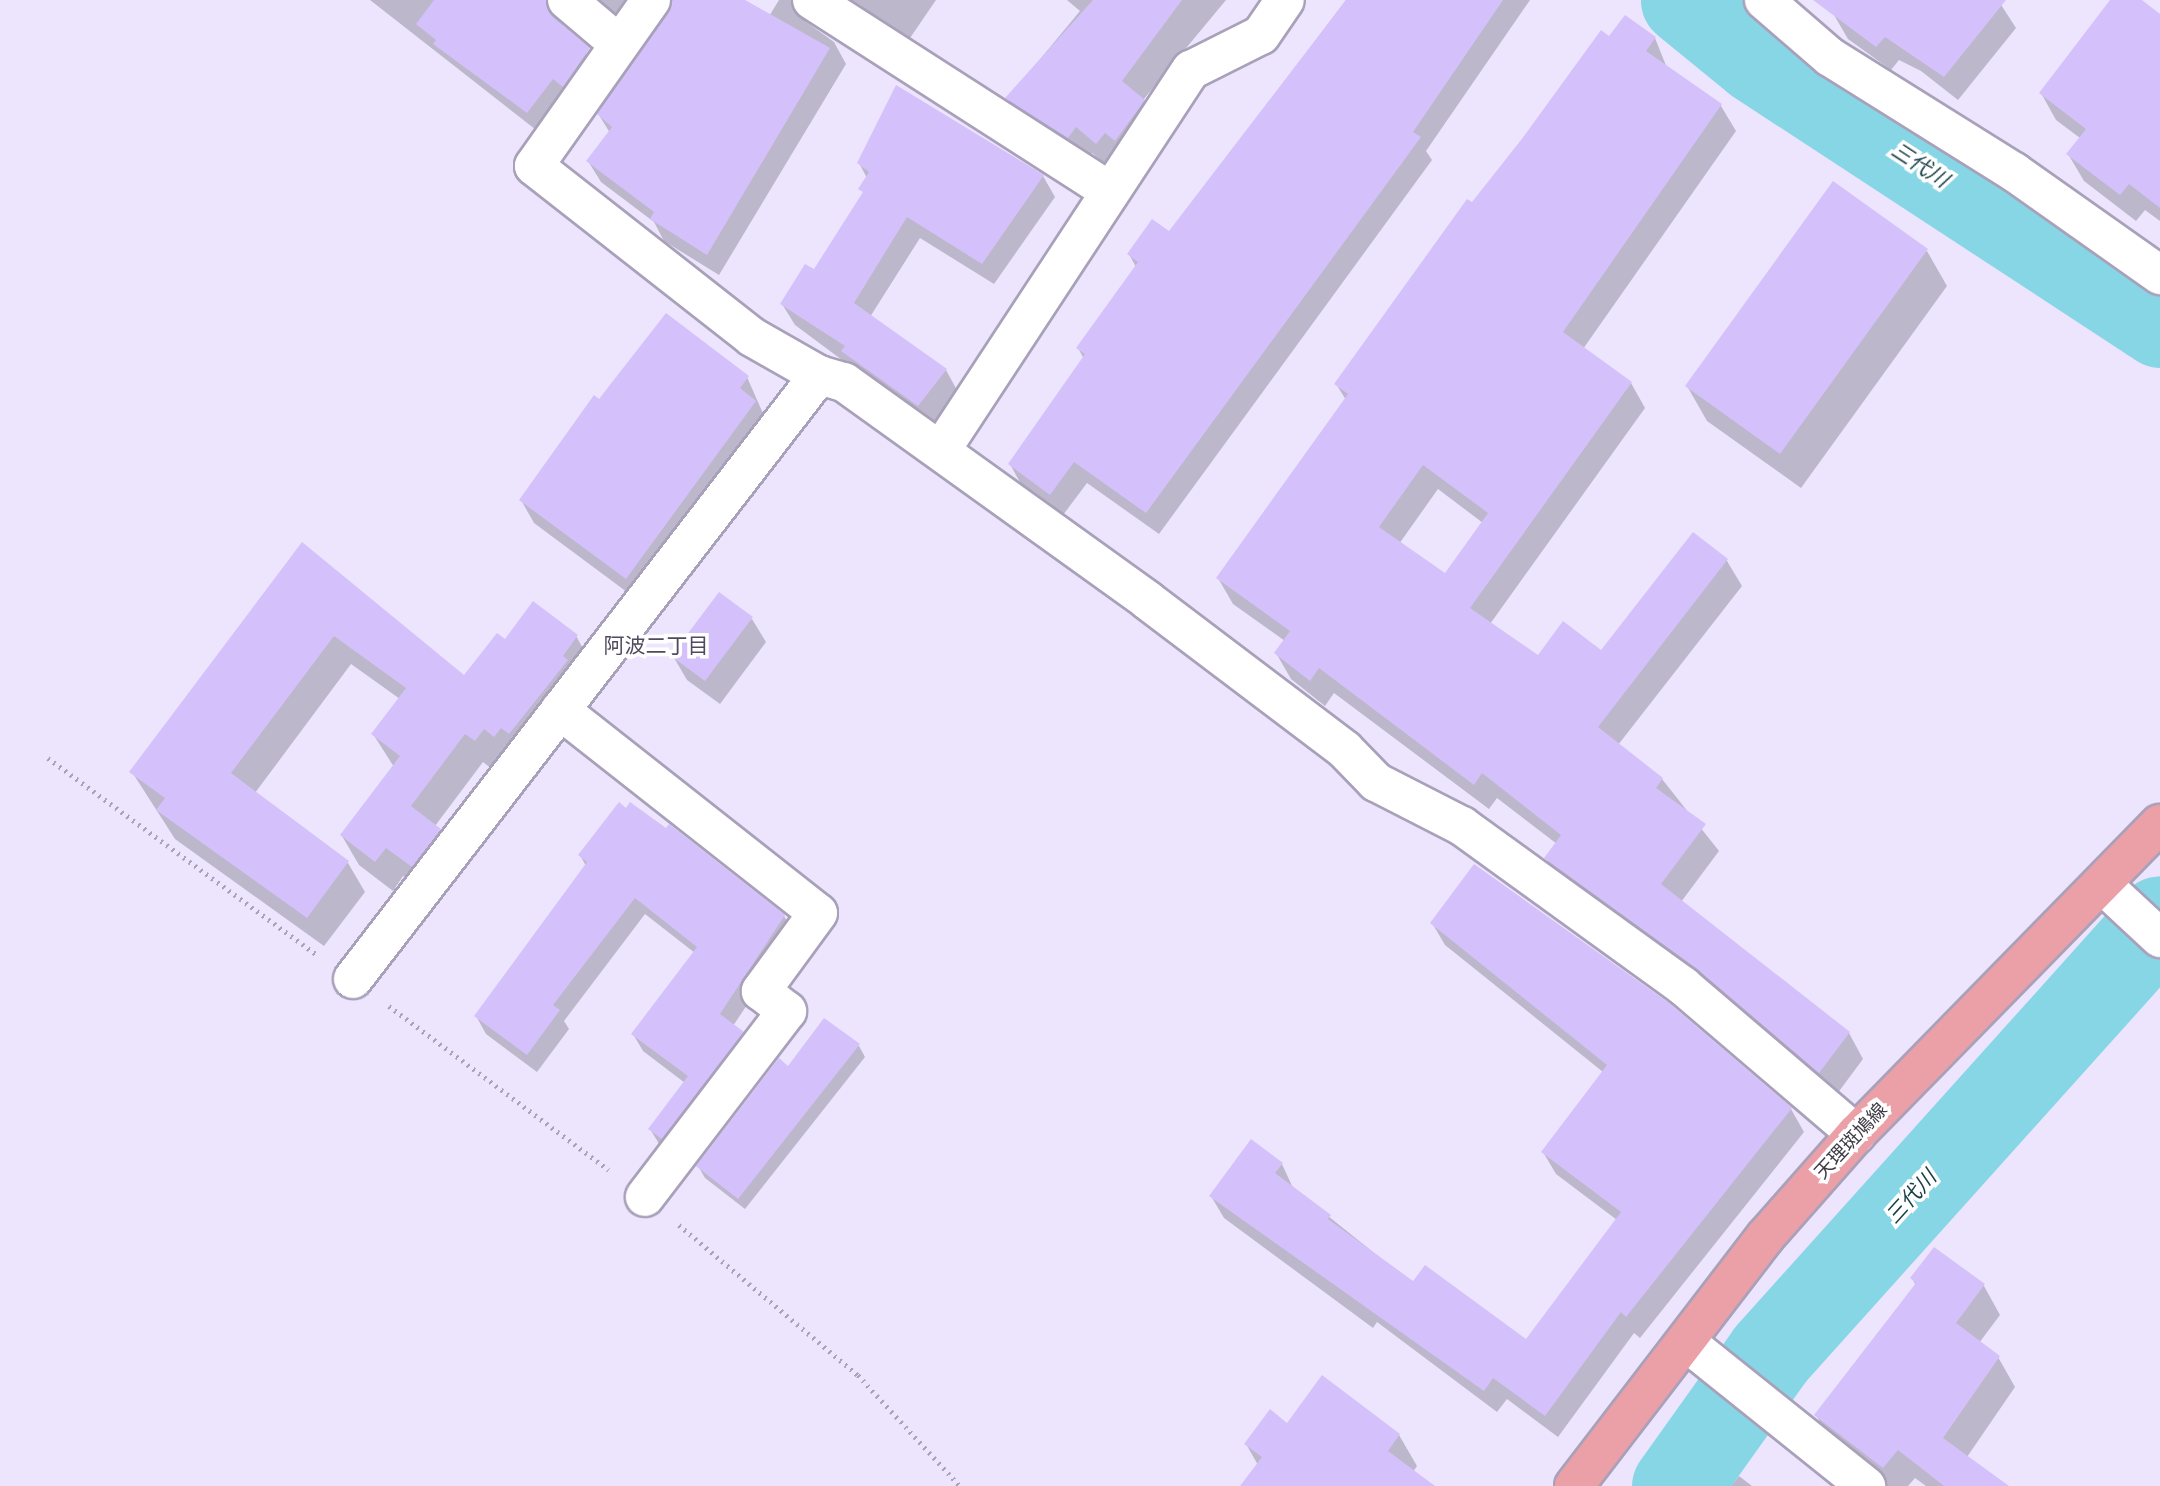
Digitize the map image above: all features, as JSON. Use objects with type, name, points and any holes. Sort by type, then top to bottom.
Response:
[{"type":"main road","name":"天理斑鳩線","points":[[1574,1486],[1686,1342],[1856,1134],[2160,824]]},
{"type":"street","points":[[566,0],[619,44]]},
{"type":"street","points":[[651,0],[534,166],[752,337],[819,375],[844,382],[941,450],[1345,750],[1376,782],[1462,826],[1683,986],[1856,1134]]},
{"type":"street","points":[[813,0],[1110,191]]},
{"type":"street","points":[[941,450],[1191,70],[1261,35],[1285,0]]},
{"type":"street","points":[[1764,0],[1830,57],[2014,172],[2160,275]]},
{"type":"street","points":[[353,979],[819,375]]},
{"type":"street","points":[[560,710],[818,913],[761,991],[787,1012],[645,1197]]},
{"type":"street","points":[[2102,884],[2150,929]]},
{"type":"street","points":[[1686,1342],[1866,1486]]},
{"type":"path","points":[[48,758],[195,871],[353,979],[645,1197],[858,1375],[960,1486]]},
{"type":"building","points":[[434,0],[546,0],[552,16],[590,48],[563,87],[553,79],[527,113],[433,44],[436,40],[416,24]]},
{"type":"building","points":[[673,0],[745,0],[830,48],[707,255],[650,219],[654,212],[586,161],[612,127],[597,114]]},
{"type":"building","points":[[1093,0],[1182,0],[1122,81],[1145,100],[1115,141],[1105,133],[1096,144],[1076,127],[1068,138],[1005,98]]},
{"type":"building","points":[[1346,0],[1503,0],[1413,132],[1421,137],[1146,513],[1074,462],[1050,495],[1008,464],[1085,354],[1076,348],[1138,262],[1127,254],[1152,219],[1169,231]]},
{"type":"building","points":[[1813,0],[2006,0],[1944,77],[1885,37],[1876,47]]},
{"type":"building","points":[[2110,0],[2142,0],[2160,14],[2160,208],[2129,184],[2120,195],[2066,154],[2086,129],[2039,93]]},
{"type":"building","points":[[1625,15],[1656,37],[1646,51],[1722,104],[1563,332],[1632,382],[1470,608],[1538,655],[1563,621],[1601,650],[1693,532],[1728,559],[1598,727],[1663,778],[1656,788],[1706,824],[1661,884],[1850,1032],[1819,1073],[1696,968],[1544,858],[1561,835],[1482,773],[1474,785],[1319,668],[1310,681],[1274,653],[1290,631],[1216,578],[1348,394],[1334,384],[1467,199],[1472,202],[1601,30],[1609,36]],"holes":[[[1423,465],[1488,513],[1445,573],[1379,527]]]},
{"type":"building","points":[[896,85],[1044,175],[982,264],[907,217],[854,303],[947,369],[918,406],[841,351],[845,346],[780,304],[805,264],[814,269],[863,192],[858,189],[869,172],[857,163]]},
{"type":"building","points":[[1833,181],[1928,249],[1780,454],[1685,386]]},
{"type":"building","points":[[666,313],[749,376],[740,388],[756,401],[626,579],[519,500],[594,395],[599,399]]},
{"type":"building","points":[[302,542],[464,675],[497,633],[505,639],[533,601],[578,635],[563,656],[568,660],[509,734],[501,728],[494,737],[484,729],[475,741],[465,734],[411,806],[441,829],[412,867],[386,848],[375,862],[340,835],[400,756],[371,734],[406,688],[334,636],[231,773],[349,861],[307,918],[156,810],[165,798],[129,772]]},
{"type":"building","points":[[719,592],[753,617],[705,681],[671,656]]},
{"type":"building","points":[[619,802],[626,808],[630,802],[666,828],[669,824],[785,915],[720,1014],[744,1032],[662,1139],[648,1129],[688,1076],[631,1034],[697,947],[635,898],[553,1005],[560,1010],[527,1055],[474,1016],[587,862],[578,855]]},
{"type":"building","points":[[1474,864],[1669,1003],[1792,1108],[1626,1317],[1621,1312],[1545,1416],[1493,1378],[1484,1391],[1209,1196],[1251,1139],[1283,1163],[1275,1173],[1331,1215],[1328,1219],[1413,1281],[1425,1265],[1526,1339],[1621,1212],[1541,1152],[1607,1065],[1430,923]]},
{"type":"building","points":[[824,1018],[860,1044],[738,1199],[696,1166],[779,1058],[788,1066]]},
{"type":"building","points":[[1934,1247],[1985,1284],[1956,1323],[2000,1356],[1943,1438],[2009,1486],[1944,1486],[1898,1450],[1883,1468],[1814,1415],[1916,1283],[1910,1278]]},
{"type":"building","points":[[1322,1375],[1400,1434],[1388,1451],[1435,1486],[1240,1486],[1262,1457],[1244,1444],[1270,1409],[1287,1423]]},
{"type":"waterway","name":"三代川","points":[[1685,0],[1757,59],[2160,323]]},
{"type":"waterway","name":"三代川","points":[[1676,1486],[1770,1354],[2160,920]]},
{"type":"district","name":"阿波二丁目","points":[[656,646]]}]
